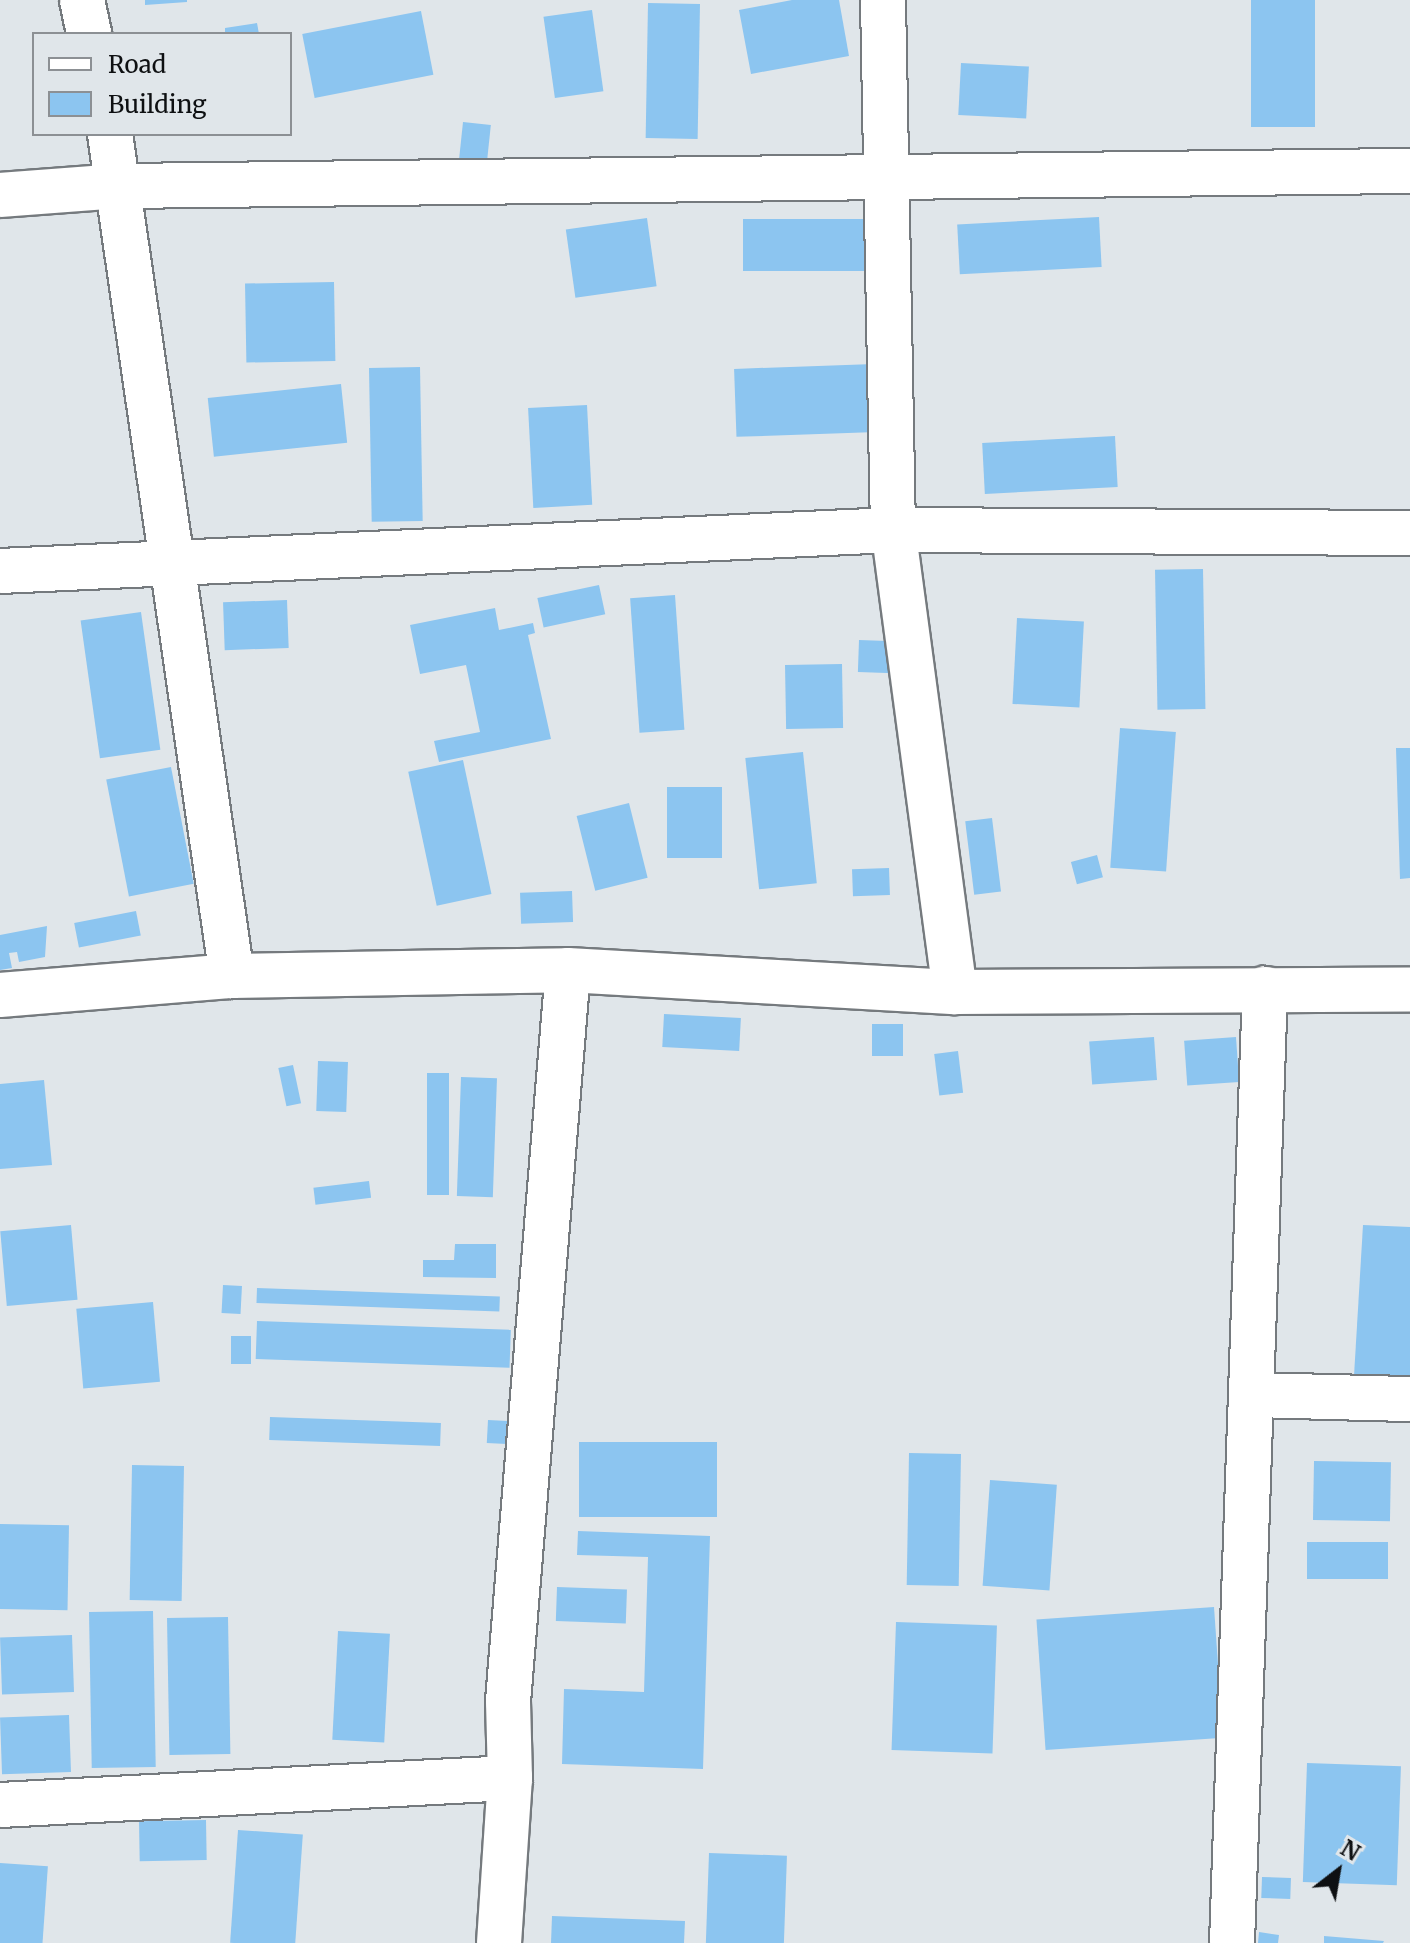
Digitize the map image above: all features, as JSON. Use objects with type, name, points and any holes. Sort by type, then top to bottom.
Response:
[{"type":"street","points":[[82,0],[89,32]]},
{"type":"street","points":[[883,0],[890,174],[893,530],[955,992]]},
{"type":"street","points":[[110,136],[121,186],[170,564],[232,976]]},
{"type":"street","points":[[0,195],[121,186],[890,174],[1410,171]]},
{"type":"street","points":[[0,571],[893,530],[1410,533]]},
{"type":"street","points":[[499,1943],[510,1778],[508,1701],[568,970]]},
{"type":"street","points":[[0,995],[232,976],[568,970],[955,992],[1410,990]]},
{"type":"street","points":[[1232,1943],[1254,1395],[1265,989]]},
{"type":"street","points":[[1254,1395],[1410,1399]]},
{"type":"street","points":[[0,1805],[510,1778]]},
{"type":"building","points":[[145,0],[187,0],[187,2],[145,5]]},
{"type":"building","points":[[792,0],[839,0],[849,56],[751,74],[739,10]]},
{"type":"building","points":[[1251,0],[1315,0],[1315,127],[1251,127]]},
{"type":"building","points":[[648,3],[700,4],[698,139],[646,138]]},
{"type":"building","points":[[592,10],[603,91],[555,98],[543,17]]},
{"type":"building","points":[[421,11],[433,75],[315,98],[302,34]]},
{"type":"building","points":[[257,23],[259,32],[225,32],[225,28]]},
{"type":"building","points":[[961,63],[1029,67],[1026,118],[958,115]]},
{"type":"building","points":[[463,122],[491,125],[487,162],[459,159]]},
{"type":"building","points":[[1099,217],[1102,267],[960,274],[957,224]]},
{"type":"building","points":[[647,218],[657,286],[575,298],[566,229]]},
{"type":"building","points":[[743,219],[872,219],[872,271],[743,271]]},
{"type":"building","points":[[334,282],[335,361],[246,363],[245,284]]},
{"type":"building","points":[[874,364],[876,432],[736,437],[734,369]]},
{"type":"building","points":[[420,367],[423,521],[372,522],[369,368]]},
{"type":"building","points":[[341,384],[347,443],[214,457],[208,398]]},
{"type":"building","points":[[587,405],[592,505],[533,508],[528,408]]},
{"type":"building","points":[[1115,436],[1118,487],[985,494],[982,443]]},
{"type":"building","points":[[1203,569],[1205,709],[1157,710],[1155,570]]},
{"type":"building","points":[[599,585],[605,614],[544,627],[537,598]]},
{"type":"building","points":[[675,595],[684,730],[640,733],[630,598]]},
{"type":"building","points":[[287,600],[289,648],[225,650],[223,602]]},
{"type":"building","points":[[495,608],[499,630],[533,623],[535,633],[528,635],[551,739],[439,762],[434,741],[480,732],[466,665],[420,674],[410,625]]},
{"type":"building","points":[[141,612],[160,750],[100,758],[81,620]]},
{"type":"building","points":[[1017,618],[1084,622],[1079,707],[1012,704]]},
{"type":"building","points":[[859,640],[895,641],[894,673],[858,672]]},
{"type":"building","points":[[842,664],[843,728],[786,729],[785,665]]},
{"type":"building","points":[[1120,728],[1176,732],[1166,872],[1110,868]]},
{"type":"building","points":[[1396,748],[1410,748],[1410,878],[1400,879]]},
{"type":"building","points":[[803,752],[817,883],[759,889],[745,758]]},
{"type":"building","points":[[463,760],[491,894],[437,906],[408,772]]},
{"type":"building","points":[[171,767],[194,884],[129,896],[106,780]]},
{"type":"building","points":[[667,787],[722,787],[722,858],[667,858]]},
{"type":"building","points":[[629,803],[648,878],[595,891],[577,816]]},
{"type":"building","points":[[992,818],[1001,891],[974,895],[965,821]]},
{"type":"building","points":[[1097,855],[1103,877],[1077,884],[1071,862]]},
{"type":"building","points":[[889,868],[890,895],[853,896],[852,869]]},
{"type":"building","points":[[572,891],[573,922],[521,924],[520,893]]},
{"type":"building","points":[[136,911],[141,936],[79,948],[74,923]]},
{"type":"building","points":[[47,926],[45,957],[19,962],[17,952],[9,953],[12,968],[0,970],[0,935]]},
{"type":"building","points":[[664,1014],[741,1018],[739,1051],[662,1047]]},
{"type":"building","points":[[872,1024],[903,1024],[903,1056],[872,1056]]},
{"type":"building","points":[[1154,1037],[1157,1080],[1092,1084],[1089,1042]]},
{"type":"building","points":[[1236,1037],[1239,1082],[1187,1086],[1184,1041]]},
{"type":"building","points":[[958,1051],[963,1093],[939,1096],[934,1054]]},
{"type":"building","points":[[318,1061],[348,1062],[346,1112],[316,1111]]},
{"type":"building","points":[[293,1065],[301,1103],[286,1106],[278,1068]]},
{"type":"building","points":[[427,1073],[449,1073],[449,1195],[427,1195]]},
{"type":"building","points":[[461,1077],[497,1078],[493,1197],[457,1196]]},
{"type":"building","points":[[44,1080],[52,1165],[0,1169],[0,1084]]},
{"type":"building","points":[[369,1181],[371,1198],[315,1205],[313,1188]]},
{"type":"building","points":[[71,1225],[78,1300],[7,1306],[0,1231]]},
{"type":"building","points":[[1363,1225],[1410,1227],[1410,1379],[1354,1376]]},
{"type":"building","points":[[455,1244],[496,1244],[496,1278],[423,1277],[423,1260],[454,1260]]},
{"type":"building","points":[[223,1285],[242,1286],[241,1314],[222,1313]]},
{"type":"building","points":[[257,1288],[500,1296],[499,1311],[256,1303]]},
{"type":"building","points":[[153,1302],[160,1382],[83,1388],[76,1309]]},
{"type":"building","points":[[257,1321],[511,1330],[510,1368],[256,1359]]},
{"type":"building","points":[[231,1336],[251,1336],[251,1364],[231,1364]]},
{"type":"building","points":[[270,1417],[441,1423],[440,1446],[269,1440]]},
{"type":"building","points":[[488,1420],[508,1421],[507,1444],[487,1443]]},
{"type":"building","points":[[579,1442],[717,1442],[717,1517],[579,1517]]},
{"type":"building","points":[[909,1453],[961,1454],[959,1586],[907,1585]]},
{"type":"building","points":[[1314,1461],[1391,1462],[1390,1521],[1313,1520]]},
{"type":"building","points":[[132,1465],[184,1466],[182,1601],[130,1600]]},
{"type":"building","points":[[990,1480],[1057,1485],[1049,1590],[983,1586]]},
{"type":"building","points":[[0,1524],[69,1525],[68,1610],[0,1609]]},
{"type":"building","points":[[578,1531],[710,1536],[703,1769],[562,1764],[564,1689],[644,1692],[648,1557],[577,1555]]},
{"type":"building","points":[[1307,1542],[1388,1542],[1388,1579],[1307,1579]]},
{"type":"building","points":[[557,1587],[627,1589],[626,1623],[556,1621]]},
{"type":"building","points":[[1214,1607],[1223,1738],[1046,1750],[1036,1619]]},
{"type":"building","points":[[153,1611],[156,1767],[92,1768],[89,1612]]},
{"type":"building","points":[[228,1617],[230,1754],[169,1755],[167,1618]]},
{"type":"building","points":[[896,1622],[997,1626],[992,1753],[892,1750]]},
{"type":"building","points":[[338,1631],[390,1634],[384,1743],[332,1740]]},
{"type":"building","points":[[72,1635],[74,1692],[2,1694],[0,1638]]},
{"type":"building","points":[[69,1715],[71,1772],[2,1774],[0,1717]]},
{"type":"building","points":[[1307,1763],[1401,1766],[1397,1885],[1303,1882]]},
{"type":"building","points":[[206,1820],[207,1860],[140,1861],[139,1821]]},
{"type":"building","points":[[238,1830],[303,1835],[295,1943],[230,1943]]},
{"type":"building","points":[[709,1853],[787,1856],[784,1943],[706,1943]]},
{"type":"building","points":[[0,1863],[48,1866],[43,1943],[0,1943]]},
{"type":"building","points":[[1262,1877],[1291,1878],[1290,1899],[1261,1898]]},
{"type":"building","points":[[552,1916],[685,1921],[684,1943],[551,1943]]},
{"type":"building","points":[[1259,1932],[1279,1935],[1278,1943],[1258,1943]]},
{"type":"building","points":[[1324,1936],[1384,1941],[1324,1943]]}]
